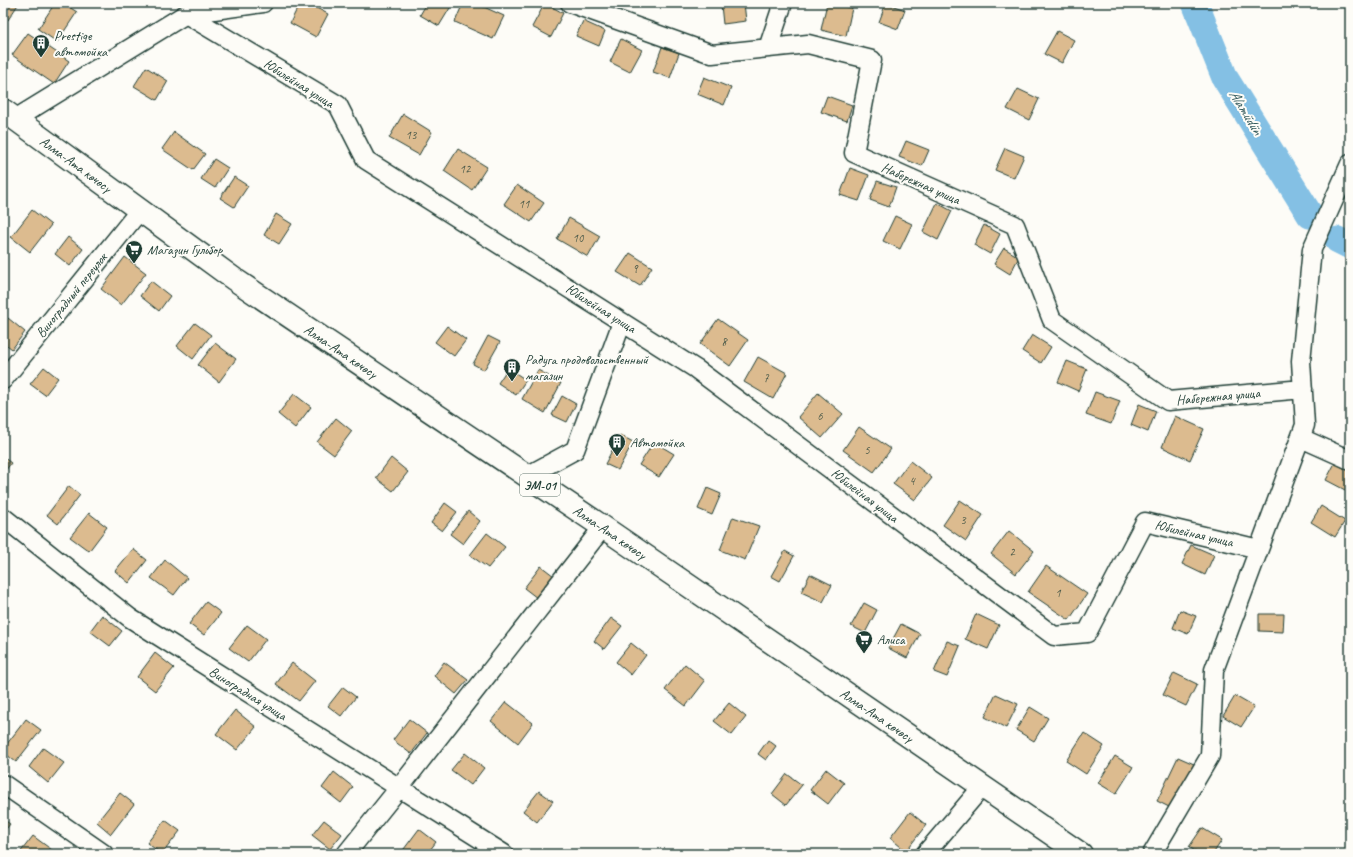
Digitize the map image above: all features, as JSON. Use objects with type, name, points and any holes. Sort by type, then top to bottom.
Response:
[{"type":"highway","name":"Алма-Ата көчөсү","points":[[9,114],[140,210],[299,323],[527,476],[1081,854]]},
{"type":"street","points":[[9,114],[186,14],[263,3]]},
{"type":"street","name":"Набережная улица","points":[[570,3],[712,54],[808,44],[872,60],[854,153],[1015,225],[1052,320],[1168,401],[1303,389]]},
{"type":"street","points":[[768,48],[782,3]]},
{"type":"street","name":"Юбилейная улица","points":[[186,14],[338,105],[366,160],[696,368],[1054,636],[1087,634],[1145,522],[1259,549]]},
{"type":"street","points":[[1152,854],[1210,756],[1214,670],[1305,425],[1301,361],[1312,249],[1350,164]]},
{"type":"street","name":"Виноградный переулок","points":[[3,380],[140,210]]},
{"type":"street","points":[[527,476],[575,450],[622,322]]},
{"type":"street","points":[[1300,438],[1350,460]]},
{"type":"street","name":"Виноградная улица","points":[[3,517],[130,618],[504,854]]},
{"type":"street","points":[[346,854],[602,527]]},
{"type":"street","points":[[3,784],[104,854]]},
{"type":"street","points":[[925,854],[982,787]]},
{"type":"building","points":[[3,3],[19,3],[8,20],[3,16]]},
{"type":"building","points":[[55,3],[63,3],[77,12],[57,42],[38,29]]},
{"type":"building","points":[[300,3],[307,3],[328,14],[316,37],[290,23]]},
{"type":"building","points":[[427,3],[453,3],[439,26],[420,15]]},
{"type":"building","points":[[463,3],[475,3],[504,16],[493,39],[455,22]]},
{"type":"building","points":[[545,3],[563,13],[551,37],[532,27]]},
{"type":"building","points":[[744,3],[746,21],[723,24],[721,5]]},
{"type":"building","points":[[827,3],[852,8],[846,36],[821,30]]},
{"type":"building","points":[[886,3],[905,10],[898,29],[879,22]]},
{"type":"building","points":[[583,21],[605,31],[599,46],[576,36]]},
{"type":"building","points":[[1057,31],[1074,40],[1062,63],[1044,54]]},
{"type":"building","name":"Prestige автомойка","points":[[28,33],[69,61],[54,84],[12,55]]},
{"type":"building","points":[[621,39],[642,50],[630,72],[610,62]]},
{"type":"building","points":[[662,47],[679,53],[670,78],[653,72]]},
{"type":"building","points":[[146,67],[168,81],[157,100],[134,86]]},
{"type":"building","points":[[704,77],[731,88],[724,105],[697,94]]},
{"type":"building","points":[[1018,89],[1039,99],[1029,120],[1007,109]]},
{"type":"building","points":[[827,96],[852,105],[847,121],[821,112]]},
{"type":"building","points":[[403,114],[432,132],[419,155],[389,138]]},
{"type":"building","points":[[174,132],[205,154],[193,170],[162,149]]},
{"type":"building","points":[[906,141],[929,150],[922,166],[899,157]]},
{"type":"building","points":[[1005,148],[1024,156],[1014,178],[995,170]]},
{"type":"building","points":[[458,149],[487,167],[472,190],[444,171]]},
{"type":"building","points":[[214,159],[228,168],[215,188],[201,179]]},
{"type":"building","points":[[850,168],[869,175],[859,201],[840,195]]},
{"type":"building","points":[[234,177],[248,186],[234,207],[220,198]]},
{"type":"building","points":[[877,181],[896,187],[889,207],[870,200]]},
{"type":"building","points":[[517,185],[544,203],[531,222],[504,204]]},
{"type":"building","points":[[937,203],[952,211],[938,240],[923,232]]},
{"type":"building","points":[[32,210],[51,225],[30,252],[11,237]]},
{"type":"building","points":[[276,214],[292,224],[279,244],[264,235]]},
{"type":"building","points":[[895,216],[912,224],[900,249],[883,241]]},
{"type":"building","points":[[569,218],[600,236],[588,257],[557,239]]},
{"type":"building","points":[[984,225],[1000,234],[990,254],[974,245]]},
{"type":"building","points":[[68,237],[83,249],[70,266],[55,254]]},
{"type":"building","points":[[1004,248],[1019,257],[1010,274],[994,264]]},
{"type":"building","points":[[630,253],[652,267],[640,286],[617,272]]},
{"type":"building","points":[[125,257],[146,273],[121,305],[101,289]]},
{"type":"building","points":[[151,281],[170,296],[159,311],[140,296]]},
{"type":"building","points":[[8,318],[25,332],[12,349],[3,342],[3,325]]},
{"type":"building","points":[[718,319],[748,340],[730,366],[700,344]]},
{"type":"building","points":[[195,323],[211,335],[193,359],[177,346]]},
{"type":"building","points":[[447,326],[466,340],[454,356],[435,342]]},
{"type":"building","points":[[1032,335],[1051,347],[1041,363],[1022,351]]},
{"type":"building","points":[[488,336],[500,342],[484,370],[473,364]]},
{"type":"building","points":[[215,343],[236,359],[219,382],[198,365]]},
{"type":"building","points":[[758,357],[787,373],[773,399],[744,382]]},
{"type":"building","points":[[1067,361],[1087,369],[1078,391],[1058,382]]},
{"type":"building","points":[[44,367],[58,378],[45,395],[30,384]]},
{"type":"building","name":"Радуга продовольственный магазин","points":[[508,368],[526,380],[516,395],[498,383]]},
{"type":"building","points":[[538,370],[561,383],[545,413],[522,399]]},
{"type":"building","points":[[1095,392],[1120,401],[1111,424],[1086,415]]},
{"type":"building","points":[[818,393],[843,414],[822,438],[798,417]]},
{"type":"building","points":[[294,394],[311,407],[295,428],[278,414]]},
{"type":"building","points":[[562,396],[576,404],[567,422],[552,415]]},
{"type":"building","points":[[1139,404],[1156,411],[1148,432],[1131,425]]},
{"type":"building","points":[[1175,416],[1204,429],[1190,460],[1162,447]]},
{"type":"building","points":[[336,418],[352,431],[334,455],[317,442]]},
{"type":"building","points":[[859,427],[891,449],[874,472],[843,450]]},
{"type":"building","name":"Автомойка","points":[[620,435],[633,442],[618,470],[605,464]]},
{"type":"building","points":[[654,442],[674,454],[659,477],[639,465]]},
{"type":"building","points":[[3,457],[11,463],[3,474]]},
{"type":"building","points":[[391,458],[408,472],[393,491],[376,478]]},
{"type":"building","points":[[910,461],[932,478],[915,500],[893,484]]},
{"type":"building","points":[[1335,463],[1350,472],[1350,485],[1347,491],[1326,480]]},
{"type":"building","points":[[69,486],[80,495],[58,524],[47,515]]},
{"type":"building","points":[[707,488],[721,494],[712,515],[698,509]]},
{"type":"building","points":[[960,500],[983,515],[966,541],[943,525]]},
{"type":"building","points":[[445,503],[457,512],[442,531],[431,523]]},
{"type":"building","points":[[1321,506],[1345,521],[1335,537],[1311,522]]},
{"type":"building","points":[[468,511],[480,521],[463,544],[450,534]]},
{"type":"building","points":[[89,513],[107,527],[89,551],[70,537]]},
{"type":"building","points":[[733,517],[759,526],[745,560],[720,550]]},
{"type":"building","points":[[1009,531],[1034,551],[1016,574],[991,554]]},
{"type":"building","points":[[487,533],[505,547],[488,568],[470,555]]},
{"type":"building","points":[[1191,545],[1214,555],[1205,575],[1182,564]]},
{"type":"building","points":[[133,549],[147,560],[129,583],[115,571]]},
{"type":"building","points":[[785,551],[794,556],[780,581],[771,576]]},
{"type":"building","points":[[165,560],[187,578],[174,595],[151,578]]},
{"type":"building","points":[[541,566],[554,576],[537,598],[524,588]]},
{"type":"building","points":[[1046,566],[1087,594],[1069,620],[1028,592]]},
{"type":"building","points":[[810,574],[832,585],[823,602],[801,592]]},
{"type":"building","points":[[206,602],[221,613],[204,635],[189,624]]},
{"type":"building","points":[[864,603],[877,610],[865,633],[851,626]]},
{"type":"building","points":[[1180,610],[1196,616],[1188,634],[1173,628]]},
{"type":"building","points":[[976,614],[999,625],[988,649],[965,639]]},
{"type":"building","points":[[1259,614],[1284,614],[1283,632],[1259,631]]},
{"type":"building","points":[[102,615],[122,631],[110,646],[90,631]]},
{"type":"building","points":[[611,618],[622,626],[604,649],[594,641]]},
{"type":"building","points":[[901,624],[920,634],[907,658],[888,648]]},
{"type":"building","points":[[247,625],[266,639],[248,662],[229,648]]},
{"type":"building","points":[[947,641],[960,646],[947,677],[934,672]]},
{"type":"building","points":[[631,643],[646,655],[631,675],[616,662]]},
{"type":"building","points":[[155,653],[174,668],[155,691],[137,677]]},
{"type":"building","points":[[444,662],[468,680],[456,694],[434,676]]},
{"type":"building","points":[[292,663],[315,681],[299,701],[276,684]]},
{"type":"building","points":[[685,664],[705,681],[686,706],[665,690]]},
{"type":"building","points":[[1174,673],[1197,684],[1186,706],[1163,695]]},
{"type":"building","points":[[343,687],[356,697],[341,716],[328,706]]},
{"type":"building","points":[[996,694],[1018,704],[1006,728],[985,717]]},
{"type":"building","points":[[1235,696],[1254,707],[1241,727],[1223,716]]},
{"type":"building","points":[[506,702],[533,723],[518,743],[491,721]]},
{"type":"building","points":[[729,703],[746,717],[732,735],[714,721]]},
{"type":"building","points":[[1030,707],[1048,718],[1034,741],[1016,730]]},
{"type":"building","points":[[235,710],[256,727],[237,750],[216,734]]},
{"type":"building","points":[[26,719],[41,730],[16,762],[3,752],[3,749]]},
{"type":"building","points":[[409,719],[427,733],[411,754],[393,740]]},
{"type":"building","points":[[1084,733],[1104,746],[1086,774],[1066,761]]},
{"type":"building","points":[[768,740],[776,746],[766,760],[758,754]]},
{"type":"building","points":[[43,748],[64,763],[48,783],[29,767]]},
{"type":"building","points":[[465,753],[484,768],[471,785],[451,770]]},
{"type":"building","points":[[1115,756],[1133,767],[1116,794],[1098,783]]},
{"type":"building","points":[[1178,757],[1194,764],[1173,809],[1157,801]]},
{"type":"building","points":[[826,769],[844,783],[828,804],[810,790]]},
{"type":"building","points":[[334,772],[353,787],[341,803],[322,788]]},
{"type":"building","points":[[787,774],[802,785],[786,805],[772,794]]},
{"type":"building","points":[[539,791],[553,801],[537,822],[523,811]]},
{"type":"building","points":[[120,793],[134,804],[111,834],[97,822]]},
{"type":"building","points":[[910,812],[926,825],[906,851],[890,838]]},
{"type":"building","points":[[3,819],[10,824],[3,833]]},
{"type":"building","points":[[165,820],[180,831],[162,854],[147,843]]},
{"type":"building","points":[[324,820],[342,834],[330,849],[312,835]]},
{"type":"building","points":[[1202,828],[1222,840],[1213,854],[1200,854],[1189,847]]},
{"type":"building","points":[[419,829],[436,842],[427,854],[402,854],[401,853]]},
{"type":"building","points":[[33,836],[52,850],[49,854],[19,854]]},
{"type":"waterway","name":"Alamüdün","points":[[1195,3],[1225,78],[1310,215]]},
{"type":"waterway","name":"Alamüdün","points":[[1338,240],[1350,246]]},
{"type":"place","name":"Prestige автомойка","points":[[41,58]]},
{"type":"place","name":"Магазин Гульбор","points":[[134,264]]},
{"type":"place","name":"Радуга продовольственный магазин","points":[[512,382]]},
{"type":"place","name":"Автомойка","points":[[617,457]]},
{"type":"place","name":"Алиса","points":[[864,654]]}]
